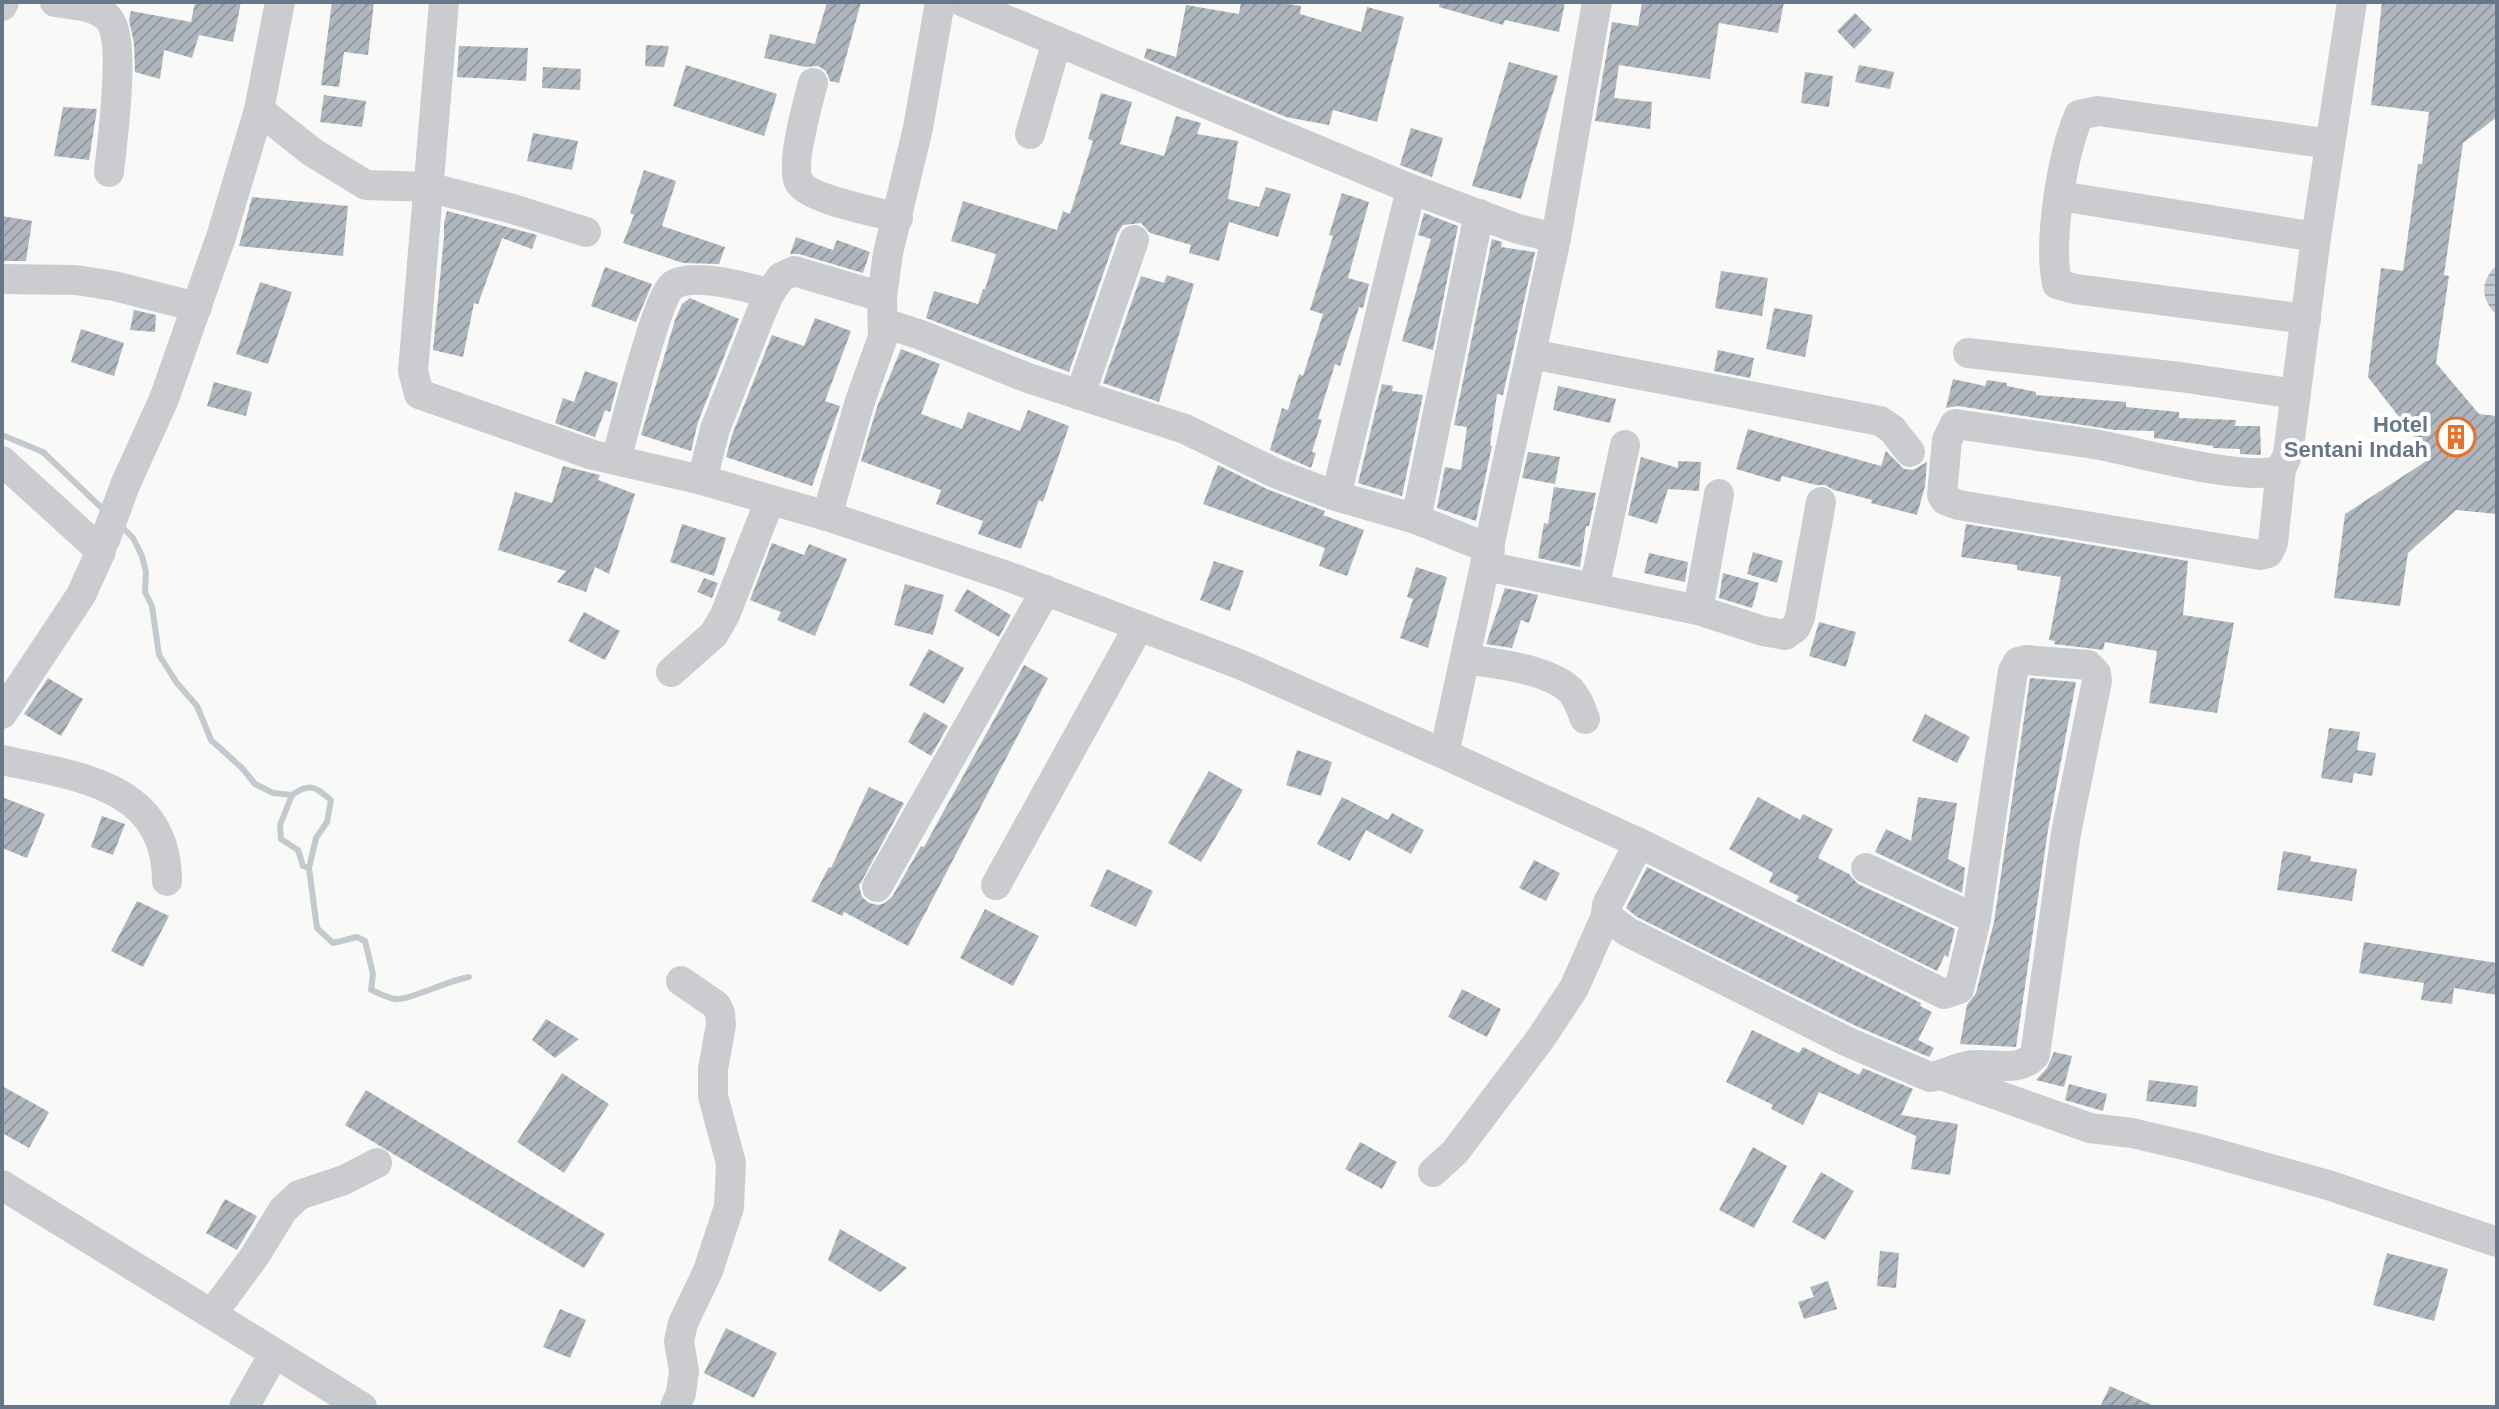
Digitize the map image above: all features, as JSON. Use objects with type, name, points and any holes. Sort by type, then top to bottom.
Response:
[{"type":"street","points":[[55,2],[109,9],[117,32],[109,172]]},
{"type":"street","points":[[105,540],[125,485],[164,399],[221,237],[259,110],[280,2]]},
{"type":"street","points":[[444,2],[413,371],[419,394],[578,450],[702,480],[827,516],[1046,590],[1239,664],[1639,843],[1944,994],[1959,989],[1963,982],[1976,919],[2015,667],[2018,662],[2033,660],[2088,665],[2096,673],[2097,681],[2066,833],[2035,1055],[2025,1063],[2010,1066],[1972,1065],[1930,1077],[1848,1042],[1628,932],[1606,916]]},
{"type":"street","points":[[827,516],[860,401],[883,337],[888,253],[918,128],[940,2]]},
{"type":"street","points":[[963,2],[1411,189],[1518,229],[1556,238]]},
{"type":"street","points":[[1444,754],[1556,238],[1597,2]]},
{"type":"street","points":[[2281,469],[2271,473],[2224,470],[2098,445],[1955,424],[1947,440],[1942,495],[1945,500],[1959,505],[2260,555],[2268,553],[2273,543],[2281,469],[2288,454],[2316,237],[2352,2]]},
{"type":"street","points":[[1030,134],[1057,41]]},
{"type":"street","points":[[813,83],[800,141],[799,183],[814,194],[898,218]]},
{"type":"street","points":[[259,110],[312,152],[366,185],[428,187],[586,232]]},
{"type":"street","points":[[2306,319],[2075,289],[2057,284],[2053,262],[2060,196],[2071,136],[2079,115],[2098,111],[2330,144]]},
{"type":"street","points":[[1336,496],[1411,189]]},
{"type":"street","points":[[2060,196],[2316,237]]},
{"type":"street","points":[[1416,519],[1479,214]]},
{"type":"street","points":[[1080,395],[1134,240]]},
{"type":"street","points":[[702,480],[715,429],[769,294],[781,277],[794,271],[1080,395],[1185,429],[1249,462],[1336,496],[1416,519],[1488,557],[1594,588],[1698,610],[1778,635],[1790,633],[1800,617],[1821,502]]},
{"type":"street","points":[[2,279],[76,280],[197,307]]},
{"type":"street","points":[[616,460],[657,316],[667,292],[674,284],[687,280],[736,283],[769,294]]},
{"type":"street","points":[[1968,353],[2180,377],[2296,394]]},
{"type":"street","points":[[1531,354],[1880,421],[1892,429],[1910,452]]},
{"type":"street","points":[[1594,588],[1625,445]]},
{"type":"street","points":[[2,461],[101,551],[81,595],[2,714]]},
{"type":"street","points":[[1698,610],[1719,494]]},
{"type":"street","points":[[671,672],[714,634],[725,615],[770,500]]},
{"type":"street","points":[[877,887],[1046,590]]},
{"type":"street","points":[[996,885],[1139,626]]},
{"type":"street","points":[[1465,659],[1493,663],[1555,680],[1576,698],[1585,719]]},
{"type":"street","points":[[2,760],[95,781],[134,803],[159,838],[167,864],[167,881]]},
{"type":"street","points":[[1433,1172],[1455,1152],[1541,1038],[1574,988],[1606,916],[1607,905],[1639,843]]},
{"type":"street","points":[[1866,868],[1976,919]]},
{"type":"street","points":[[675,1407],[681,1393],[684,1371],[679,1341],[683,1323],[708,1271],[729,1207],[731,1163],[713,1096],[720,1013],[716,1005],[681,981]]},
{"type":"street","points":[[1941,1075],[2071,1122],[2196,1148],[2314,1180],[2497,1242]]},
{"type":"street","points":[[212,1314],[254,1257],[283,1210],[299,1195],[344,1180],[377,1163]]},
{"type":"street","points":[[2,1185],[362,1407]]},
{"type":"street","points":[[244,1407],[274,1354]]},
{"type":"shaded area","points":[[2497,265],[2497,315],[2487,303],[2484,290],[2487,277]]},
{"type":"building","points":[[195,2],[241,2],[233,42],[199,35],[192,58],[164,50],[160,79],[135,72],[129,20],[131,11],[191,22]]},
{"type":"building","points":[[332,2],[374,2],[368,55],[344,52],[339,87],[321,85]]},
{"type":"building","points":[[827,2],[861,2],[839,83],[830,81],[826,71],[818,66],[805,67],[764,58],[770,34],[815,44]]},
{"type":"building","points":[[1241,2],[1301,6],[1300,14],[1361,32],[1367,7],[1404,17],[1377,122],[1333,110],[1329,125],[1286,117],[1144,58],[1147,48],[1176,57],[1186,5],[1239,14]]},
{"type":"building","points":[[1440,2],[1565,2],[1559,32],[1505,20],[1503,25],[1439,7]]},
{"type":"building","points":[[1642,2],[1784,2],[1778,33],[1719,23],[1710,79],[1619,65],[1614,98],[1652,102],[1650,129],[1595,121],[1612,22],[1638,26]]},
{"type":"building","points":[[2382,2],[2497,2],[2497,117],[2463,143],[2444,275],[2449,276],[2436,363],[2479,414],[2497,416],[2497,514],[2456,510],[2408,553],[2400,606],[2334,598],[2345,514],[2431,458],[2368,377],[2381,268],[2403,271],[2418,164],[2422,164],[2429,112],[2371,105]]},
{"type":"building","points":[[1855,13],[1872,30],[1854,49],[1837,31]]},
{"type":"building","points":[[646,45],[669,46],[664,67],[645,66]]},
{"type":"building","points":[[459,46],[528,48],[526,81],[457,77]]},
{"type":"building","points":[[1509,62],[1558,76],[1521,199],[1472,186]]},
{"type":"building","points":[[686,65],[777,94],[764,136],[673,106]]},
{"type":"building","points":[[1859,65],[1894,72],[1890,89],[1855,82]]},
{"type":"building","points":[[543,67],[581,69],[580,90],[542,88]]},
{"type":"building","points":[[1805,72],[1833,76],[1829,107],[1801,103]]},
{"type":"building","points":[[1101,93],[1132,102],[1120,144],[1164,156],[1176,116],[1201,123],[1197,134],[1238,141],[1228,199],[1259,207],[1266,187],[1291,194],[1278,237],[1229,222],[1219,261],[1189,253],[1191,245],[1150,233],[1141,223],[1123,225],[1117,234],[1069,372],[926,318],[934,291],[978,304],[985,289],[996,254],[951,241],[963,201],[1057,230],[1063,211],[1070,214],[1093,141],[1088,139]]},
{"type":"building","points":[[324,95],[366,101],[362,127],[320,122]]},
{"type":"building","points":[[63,107],[97,109],[89,160],[54,156]]},
{"type":"building","points":[[1411,128],[1443,138],[1432,177],[1400,165]]},
{"type":"building","points":[[533,133],[578,141],[572,170],[527,161]]},
{"type":"building","points":[[644,170],[676,181],[662,226],[725,247],[719,264],[683,263],[623,243],[634,215],[630,213]]},
{"type":"building","points":[[1342,193],[1369,202],[1348,278],[1369,284],[1340,366],[1335,364],[1318,419],[1322,420],[1312,452],[1316,453],[1311,468],[1270,450],[1282,408],[1288,410],[1299,374],[1303,376],[1323,314],[1310,310],[1333,236],[1329,235]]},
{"type":"building","points":[[252,197],[348,206],[343,256],[239,246]]},
{"type":"building","points":[[447,211],[537,235],[532,249],[502,238],[478,304],[474,303],[463,357],[433,350]]},
{"type":"building","points":[[1424,213],[1458,226],[1433,350],[1402,341],[1431,239],[1418,235]]},
{"type":"building","points":[[2,216],[32,221],[26,261],[2,261]]},
{"type":"building","points":[[796,237],[833,250],[837,240],[870,252],[863,273],[790,254]]},
{"type":"building","points":[[1492,239],[1502,242],[1501,247],[1535,252],[1503,395],[1497,394],[1492,446],[1476,521],[1437,508],[1445,467],[1461,470],[1467,427],[1454,425]]},
{"type":"building","points":[[605,267],[652,284],[636,322],[591,306]]},
{"type":"building","points":[[1721,271],[1768,278],[1762,316],[1715,308]]},
{"type":"building","points":[[1167,275],[1194,284],[1159,402],[1103,383],[1141,276],[1164,283]]},
{"type":"building","points":[[260,282],[292,292],[268,364],[236,354]]},
{"type":"building","points":[[690,298],[739,319],[698,422],[691,451],[641,435],[675,320],[682,304]]},
{"type":"building","points":[[1774,308],[1813,315],[1805,357],[1766,349]]},
{"type":"building","points":[[134,310],[156,315],[155,332],[130,330]]},
{"type":"building","points":[[815,318],[851,331],[825,401],[840,406],[812,486],[726,457],[772,335],[804,346]]},
{"type":"building","points":[[81,329],[124,343],[114,376],[71,362]]},
{"type":"building","points":[[901,349],[940,364],[921,414],[962,429],[968,412],[1020,431],[1028,410],[1069,426],[1043,502],[1039,500],[1021,549],[978,534],[983,521],[936,504],[941,490],[861,461],[877,407]]},
{"type":"building","points":[[1718,350],[1754,358],[1750,378],[1714,371]]},
{"type":"building","points":[[585,371],[618,383],[610,412],[605,410],[595,437],[555,423],[563,398],[574,402]]},
{"type":"building","points":[[1953,379],[1985,386],[1987,380],[2007,383],[2007,386],[2036,392],[2036,395],[2126,402],[2126,407],[2179,412],[2179,418],[2236,420],[2235,426],[2260,426],[2261,455],[2240,454],[2240,449],[2213,448],[2154,438],[2154,431],[2115,430],[1958,406],[1946,408]]},
{"type":"building","points":[[214,382],[252,392],[246,416],[207,406]]},
{"type":"building","points":[[1382,384],[1393,386],[1392,391],[1423,395],[1402,496],[1358,483]]},
{"type":"building","points":[[1558,386],[1616,399],[1610,423],[1553,410]]},
{"type":"building","points":[[1748,429],[1881,466],[1886,451],[1904,469],[1913,470],[1927,462],[1925,486],[1917,515],[1871,503],[1872,500],[1825,485],[1782,476],[1780,482],[1736,469]]},
{"type":"building","points":[[1528,452],[1560,457],[1555,484],[1522,478]]},
{"type":"building","points":[[1641,457],[1678,468],[1678,461],[1701,462],[1699,491],[1668,489],[1657,524],[1628,515]]},
{"type":"building","points":[[1218,465],[1267,489],[1325,511],[1323,515],[1364,530],[1347,576],[1319,566],[1325,548],[1203,504]]},
{"type":"building","points":[[563,466],[600,475],[598,480],[635,494],[609,574],[595,567],[586,592],[557,582],[566,571],[498,550],[515,492],[552,503]]},
{"type":"building","points":[[1554,487],[1596,493],[1589,526],[1586,526],[1580,567],[1538,558]]},
{"type":"building","points":[[682,524],[726,538],[714,576],[670,562]]},
{"type":"building","points":[[1966,524],[2188,561],[2183,615],[2234,623],[2217,713],[2149,703],[2157,651],[2105,642],[2103,650],[2054,644],[2055,641],[2049,640],[2061,577],[2017,570],[2017,565],[1961,557]]},
{"type":"building","points":[[772,543],[804,555],[809,544],[847,559],[815,636],[777,620],[781,612],[750,600]]},
{"type":"building","points":[[1753,552],[1783,561],[1777,583],[1747,574]]},
{"type":"building","points":[[1649,553],[1688,562],[1685,582],[1644,573]]},
{"type":"building","points":[[1214,561],[1244,571],[1230,611],[1200,600]]},
{"type":"building","points":[[1416,567],[1447,577],[1428,648],[1400,638],[1413,599],[1407,597]]},
{"type":"building","points":[[1723,573],[1759,583],[1752,608],[1719,598]]},
{"type":"building","points":[[704,578],[718,583],[712,598],[697,592]]},
{"type":"building","points":[[905,584],[944,595],[933,635],[894,625]]},
{"type":"building","points":[[1505,588],[1538,595],[1529,623],[1521,620],[1512,648],[1486,644]]},
{"type":"building","points":[[967,589],[1011,615],[999,637],[954,611]]},
{"type":"building","points":[[584,612],[620,631],[605,660],[568,641]]},
{"type":"building","points":[[1819,622],[1856,632],[1846,667],[1809,656]]},
{"type":"building","points":[[929,649],[964,668],[944,704],[909,685]]},
{"type":"building","points":[[1024,665],[1048,678],[908,946],[844,912],[842,916],[811,901],[831,868],[869,787],[904,803],[859,886],[862,897],[869,903],[878,905],[892,897],[921,846],[924,847]]},
{"type":"building","points":[[48,678],[83,699],[61,736],[24,714]]},
{"type":"building","points":[[2030,678],[2076,682],[2048,830],[2016,1047],[1960,1044],[1967,1005],[1976,993],[1994,922]]},
{"type":"building","points":[[924,712],[948,726],[931,756],[908,742]]},
{"type":"building","points":[[1925,714],[1970,737],[1957,763],[1912,741]]},
{"type":"building","points":[[2329,728],[2360,732],[2357,750],[2376,753],[2372,776],[2354,773],[2352,783],[2321,778]]},
{"type":"building","points":[[1297,750],[1332,762],[1321,796],[1286,785]]},
{"type":"building","points":[[1209,771],[1243,790],[1201,862],[1168,843]]},
{"type":"building","points":[[2,797],[45,814],[27,858],[2,848]]},
{"type":"building","points":[[1342,797],[1388,820],[1392,813],[1424,830],[1411,854],[1366,830],[1350,861],[1317,844]]},
{"type":"building","points":[[1758,797],[1800,820],[1803,814],[1833,829],[1818,858],[1849,874],[1858,884],[1955,929],[1948,957],[1945,955],[1937,971],[1796,901],[1799,896],[1769,882],[1773,873],[1729,849]]},
{"type":"building","points":[[1918,797],[1957,803],[1948,859],[1965,868],[1962,893],[1875,852],[1886,829],[1911,841]]},
{"type":"building","points":[[102,816],[125,824],[113,855],[91,847]]},
{"type":"building","points":[[2283,851],[2311,856],[2310,861],[2357,869],[2352,901],[2277,890]]},
{"type":"building","points":[[1534,860],[1560,873],[1546,901],[1519,888]]},
{"type":"building","points":[[1647,867],[1921,1003],[1920,1006],[1932,1012],[1918,1040],[1934,1048],[1929,1057],[1856,1026],[1637,917],[1626,908]]},
{"type":"building","points":[[1107,869],[1153,891],[1136,927],[1090,906]]},
{"type":"building","points":[[137,901],[169,916],[143,967],[111,951]]},
{"type":"building","points":[[985,909],[1039,936],[1013,986],[960,958]]},
{"type":"building","points":[[2364,942],[2497,963],[2497,995],[2454,988],[2452,1004],[2421,1000],[2424,983],[2359,973]]},
{"type":"building","points":[[1462,989],[1501,1009],[1487,1037],[1448,1017]]},
{"type":"building","points":[[546,1019],[579,1039],[555,1058],[532,1040]]},
{"type":"building","points":[[1752,1030],[1799,1053],[1803,1047],[1859,1075],[1863,1068],[1913,1089],[1901,1115],[1958,1124],[1950,1175],[1911,1169],[1916,1136],[1819,1092],[1803,1125],[1771,1109],[1773,1105],[1726,1082]]},
{"type":"building","points":[[2054,1052],[2072,1056],[2064,1087],[2036,1080],[2047,1068]]},
{"type":"building","points":[[562,1073],[609,1104],[564,1173],[517,1142]]},
{"type":"building","points":[[2149,1080],[2198,1086],[2196,1107],[2146,1101]]},
{"type":"building","points":[[2069,1084],[2107,1094],[2103,1111],[2065,1100]]},
{"type":"building","points":[[2,1086],[49,1112],[29,1148],[2,1133]]},
{"type":"building","points":[[366,1090],[605,1234],[584,1268],[345,1125]]},
{"type":"building","points":[[1360,1142],[1397,1162],[1382,1189],[1345,1169]]},
{"type":"building","points":[[1753,1147],[1787,1166],[1754,1228],[1719,1210]]},
{"type":"building","points":[[1821,1172],[1854,1191],[1825,1240],[1792,1222]]},
{"type":"building","points":[[225,1199],[257,1216],[237,1250],[206,1233]]},
{"type":"building","points":[[840,1229],[907,1268],[880,1292],[828,1260]]},
{"type":"building","points":[[1880,1251],[1899,1253],[1896,1288],[1877,1286]]},
{"type":"building","points":[[2387,1253],[2448,1269],[2434,1321],[2373,1305]]},
{"type":"building","points":[[1828,1281],[1837,1309],[1804,1319],[1798,1302],[1814,1297],[1810,1287]]},
{"type":"building","points":[[560,1309],[586,1320],[570,1358],[543,1347]]},
{"type":"building","points":[[726,1328],[777,1353],[754,1398],[704,1373]]},
{"type":"building","points":[[2110,1386],[2156,1407],[2100,1407]]},
{"type":"waterway","points":[[2,435],[43,452],[107,513]]},
{"type":"waterway","points":[[121,526],[133,538],[142,556],[146,572],[145,592],[152,606],[159,655],[197,706],[211,740],[255,784],[273,793],[292,795],[308,787],[331,800],[327,822],[316,838],[309,868],[317,928],[333,943],[357,937],[365,941],[373,974],[371,990],[390,998],[410,996],[469,977]]},
{"type":"waterway","points":[[292,795],[280,825],[281,839],[298,850],[303,866],[309,868]]},
{"type":"place","name":"Hotel Sentani Indah","points":[[2456,437]]}]
